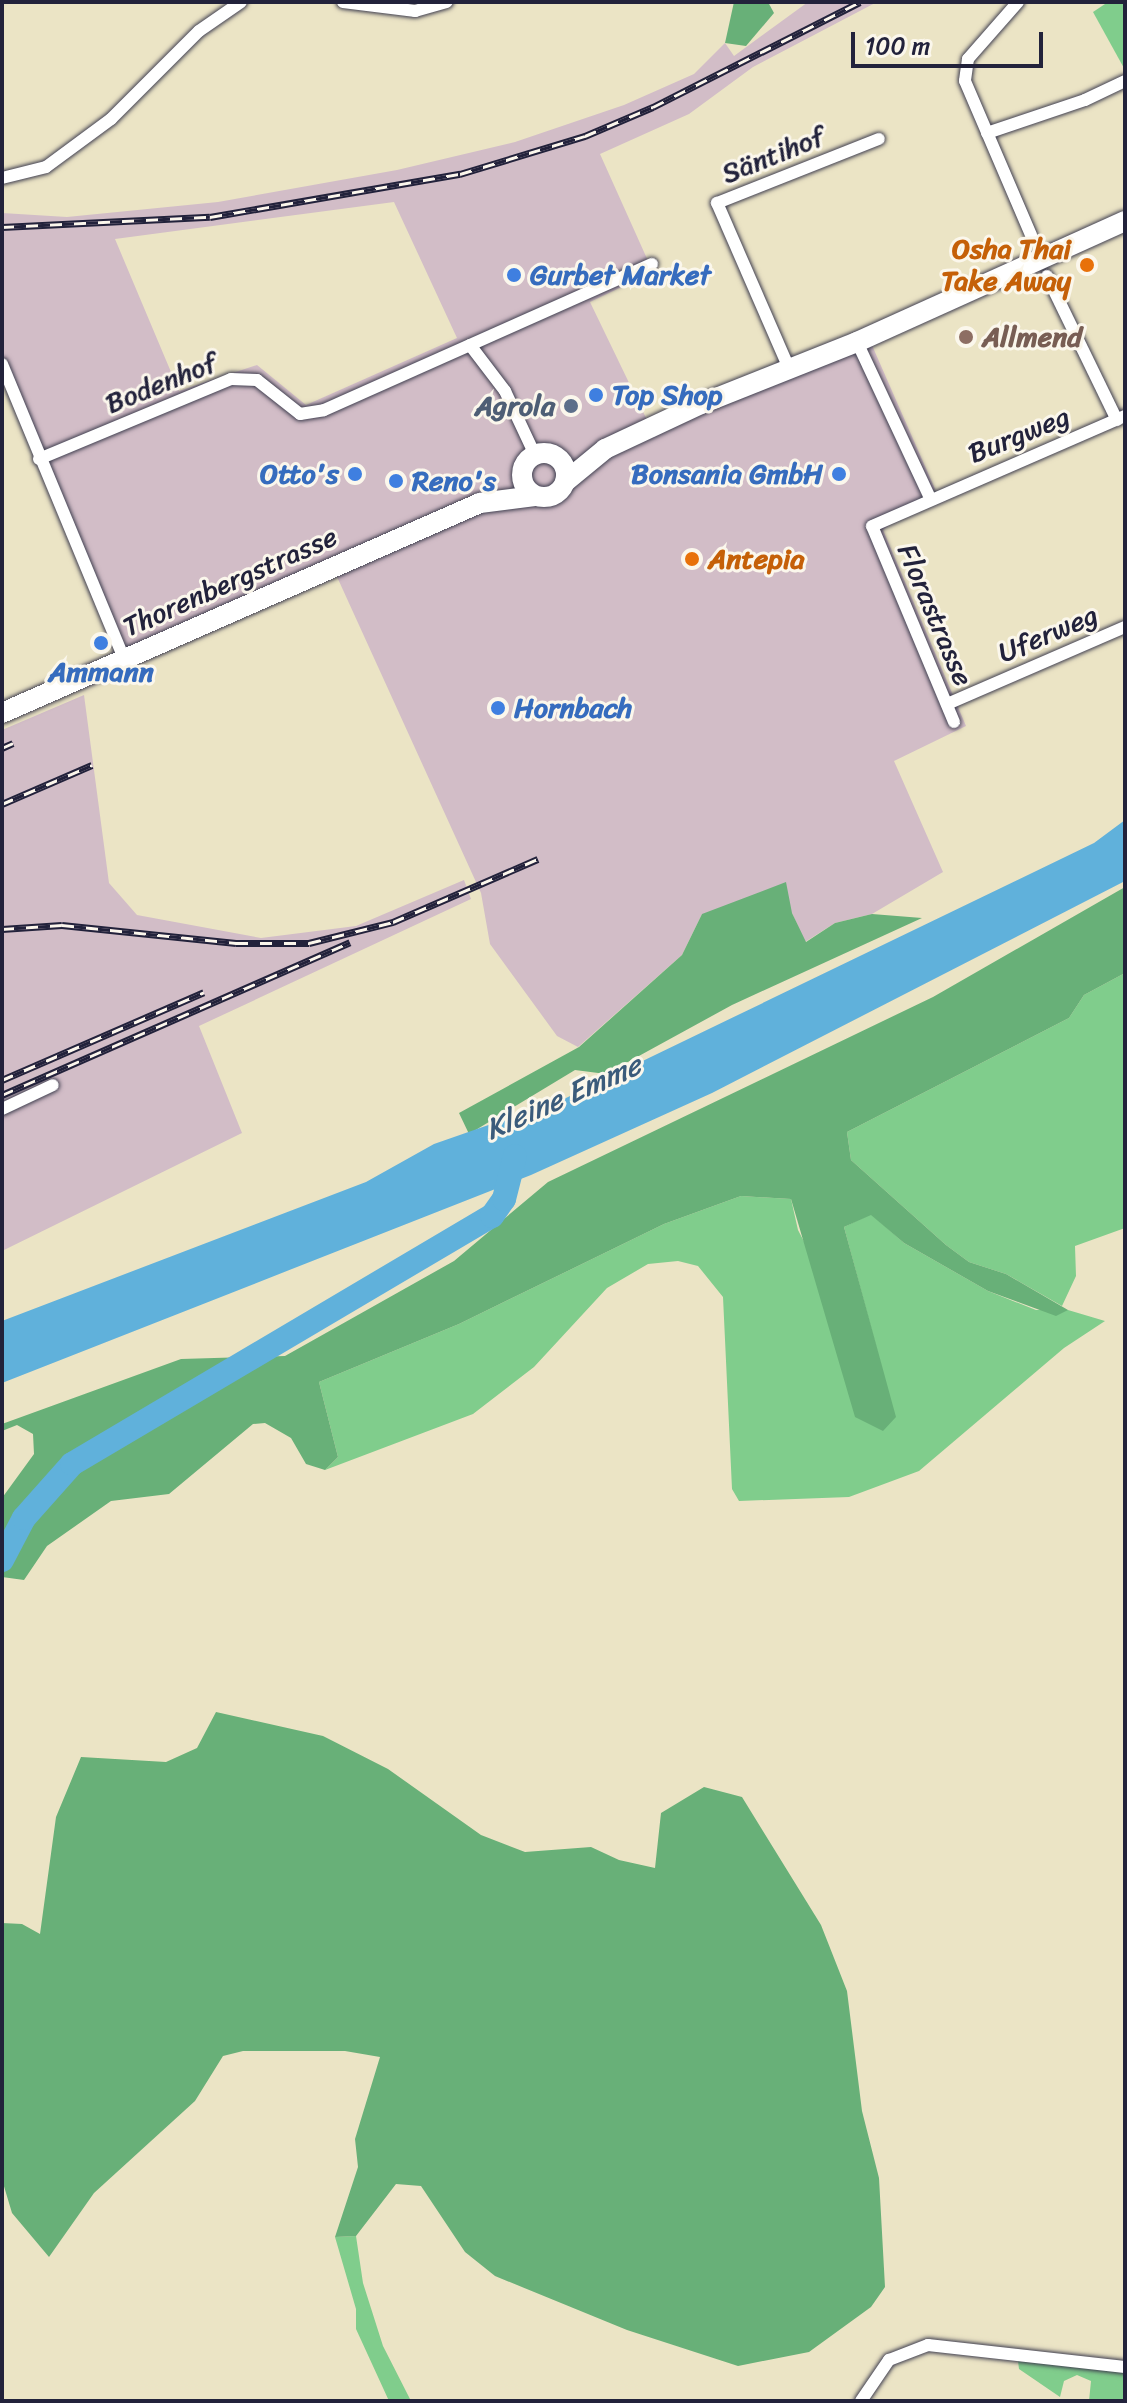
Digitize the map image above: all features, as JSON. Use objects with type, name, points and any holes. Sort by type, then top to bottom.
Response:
[{"type":"main road","points":[[537,460],[523,484],[535,496],[555,495],[565,482],[605,449],[788,366],[857,342],[1125,221]]},
{"type":"main road","points":[[537,460],[605,449]]},
{"type":"main road","points":[[537,460],[564,465],[565,482]]},
{"type":"main road","name":"Thorenbergstrasse","points":[[2,713],[480,503],[537,460]]},
{"type":"main road","name":"Thorenbergstrasse","points":[[480,503],[535,496]]},
{"type":"street","points":[[2,178],[46,167],[111,119],[199,31],[241,2]]},
{"type":"street","points":[[343,2],[415,11],[447,2]]},
{"type":"street","points":[[1018,2],[968,59],[966,69],[968,96],[1031,235]]},
{"type":"street","points":[[987,133],[1085,100],[1125,81]]},
{"type":"street","name":"Säntihof","points":[[788,366],[717,203],[879,139]]},
{"type":"street","name":"Bodenhof","points":[[39,459],[231,379],[257,380],[284,406],[307,414],[652,264]]},
{"type":"street","points":[[1047,276],[1121,418]]},
{"type":"street","points":[[857,342],[930,498]]},
{"type":"street","points":[[470,345],[505,391],[537,460]]},
{"type":"street","points":[[2,364],[124,659]]},
{"type":"street","name":"Burgweg","points":[[930,498],[1121,418]]},
{"type":"street","name":"Florastrasse","points":[[930,498],[872,526],[954,722]]},
{"type":"street","name":"Uferweg","points":[[947,704],[1125,627]]},
{"type":"street","points":[[2,1109],[53,1085]]},
{"type":"street","points":[[861,2401],[889,2360],[928,2345],[1125,2367]]},
{"type":"shaded area","points":[[808,2],[877,2],[753,67],[689,114],[600,154],[653,272],[590,302],[647,420],[871,343],[935,489],[883,530],[966,726],[894,761],[943,872],[872,914],[835,923],[805,942],[792,913],[702,914],[682,955],[578,1047],[557,1036],[490,944],[481,893],[333,568],[124,659],[2,364],[2,213],[67,217],[218,202],[397,170],[515,142],[624,105],[694,74],[725,43],[734,56]],"holes":[[[394,202],[457,338],[306,405],[257,365],[179,391],[115,239]]]},
{"type":"shaded area","points":[[84,695],[109,883],[137,915],[261,938],[356,926],[464,880],[471,899],[199,1026],[242,1133],[2,1251],[2,730]]},
{"type":"green space","points":[[734,2],[768,2],[774,13],[746,46],[725,43]]},
{"type":"green space","points":[[1108,2],[1125,2],[1125,70],[1093,12]]},
{"type":"green space","points":[[786,882],[792,913],[806,942],[835,923],[872,914],[922,918],[732,1005],[606,1074],[575,1070],[469,1134],[459,1113],[579,1047],[682,955],[702,914]]},
{"type":"green space","points":[[1125,887],[1125,973],[1084,995],[1069,1018],[847,1132],[851,1160],[946,1245],[969,1262],[1006,1274],[1068,1310],[1056,1316],[988,1291],[904,1243],[871,1215],[844,1227],[896,1417],[883,1431],[855,1417],[791,1199],[741,1196],[664,1224],[459,1324],[319,1382],[338,1457],[325,1470],[306,1464],[291,1438],[265,1423],[253,1424],[169,1494],[111,1501],[47,1546],[24,1580],[2,1577],[2,1498],[34,1454],[33,1434],[17,1425],[2,1431],[2,1424],[181,1359],[285,1356],[454,1261],[548,1182],[933,997]]},
{"type":"green space","points":[[1125,973],[1125,1228],[1075,1246],[1076,1276],[1062,1306],[1006,1274],[969,1262],[946,1245],[851,1160],[847,1132],[1069,1018],[1084,995]]},
{"type":"green space","points":[[741,1196],[791,1199],[798,1230],[895,1417],[844,1227],[871,1214],[904,1243],[988,1291],[1036,1310],[1068,1310],[1105,1321],[1064,1348],[919,1471],[849,1497],[739,1501],[732,1489],[723,1297],[698,1266],[678,1261],[648,1264],[607,1288],[534,1367],[473,1414],[325,1470],[338,1457],[319,1382],[459,1324],[664,1224]]},
{"type":"green space","points":[[216,1712],[323,1736],[388,1769],[481,1835],[525,1852],[591,1847],[619,1860],[655,1868],[661,1813],[704,1787],[742,1797],[821,1925],[847,1991],[862,2111],[879,2178],[885,2287],[871,2307],[809,2352],[738,2366],[627,2330],[495,2276],[465,2252],[421,2186],[396,2184],[356,2236],[335,2237],[358,2167],[355,2139],[380,2057],[345,2051],[243,2051],[223,2056],[195,2101],[94,2193],[49,2257],[12,2213],[3,2183],[2,1923],[22,1924],[40,1934],[56,1817],[81,1757],[166,1762],[197,1748]]},
{"type":"green space","points":[[356,2236],[363,2283],[383,2346],[411,2401],[389,2401],[356,2329],[356,2309],[335,2237]]},
{"type":"green space","points":[[1018,2361],[1125,2371],[1125,2401],[1089,2401],[1091,2381],[1077,2375],[1064,2381],[1060,2397],[1019,2369]]},
{"type":"water","points":[[1125,820],[1125,881],[712,1093],[531,1175],[2,1383],[2,1321],[366,1182],[434,1144],[566,1098],[1094,843]]},
{"type":"waterway","points":[[2,1560],[24,1518],[72,1464],[492,1216],[504,1199],[515,1156]]},
{"type":"railway","points":[[2,227],[210,217],[460,174],[585,136],[653,107],[860,2]]},
{"type":"railway","points":[[2,748],[13,743]]},
{"type":"railway","points":[[2,804],[92,765]]},
{"type":"railway","points":[[2,929],[62,925],[236,943],[309,943],[393,922],[538,859]]},
{"type":"railway","points":[[2,1095],[350,942]]},
{"type":"railway","points":[[2,1080],[204,992]]},
{"type":"place","name":"Osha Thai Take Away","points":[[1087,265]]},
{"type":"place","name":"Gurbet Market","points":[[514,275]]},
{"type":"place","name":"Allmend","points":[[966,337]]},
{"type":"place","name":"Top Shop","points":[[596,395]]},
{"type":"place","name":"Agrola","points":[[571,406]]},
{"type":"place","name":"Otto's","points":[[355,474]]},
{"type":"place","name":"Bonsania GmbH","points":[[839,474]]},
{"type":"place","name":"Reno's","points":[[396,481]]},
{"type":"place","name":"Antepia","points":[[692,559]]},
{"type":"place","name":"Ammann","points":[[101,643]]},
{"type":"place","name":"Hornbach","points":[[498,708]]},
{"type":"water label","name":"Kleine Emme","points":[[563,1097]]}]
